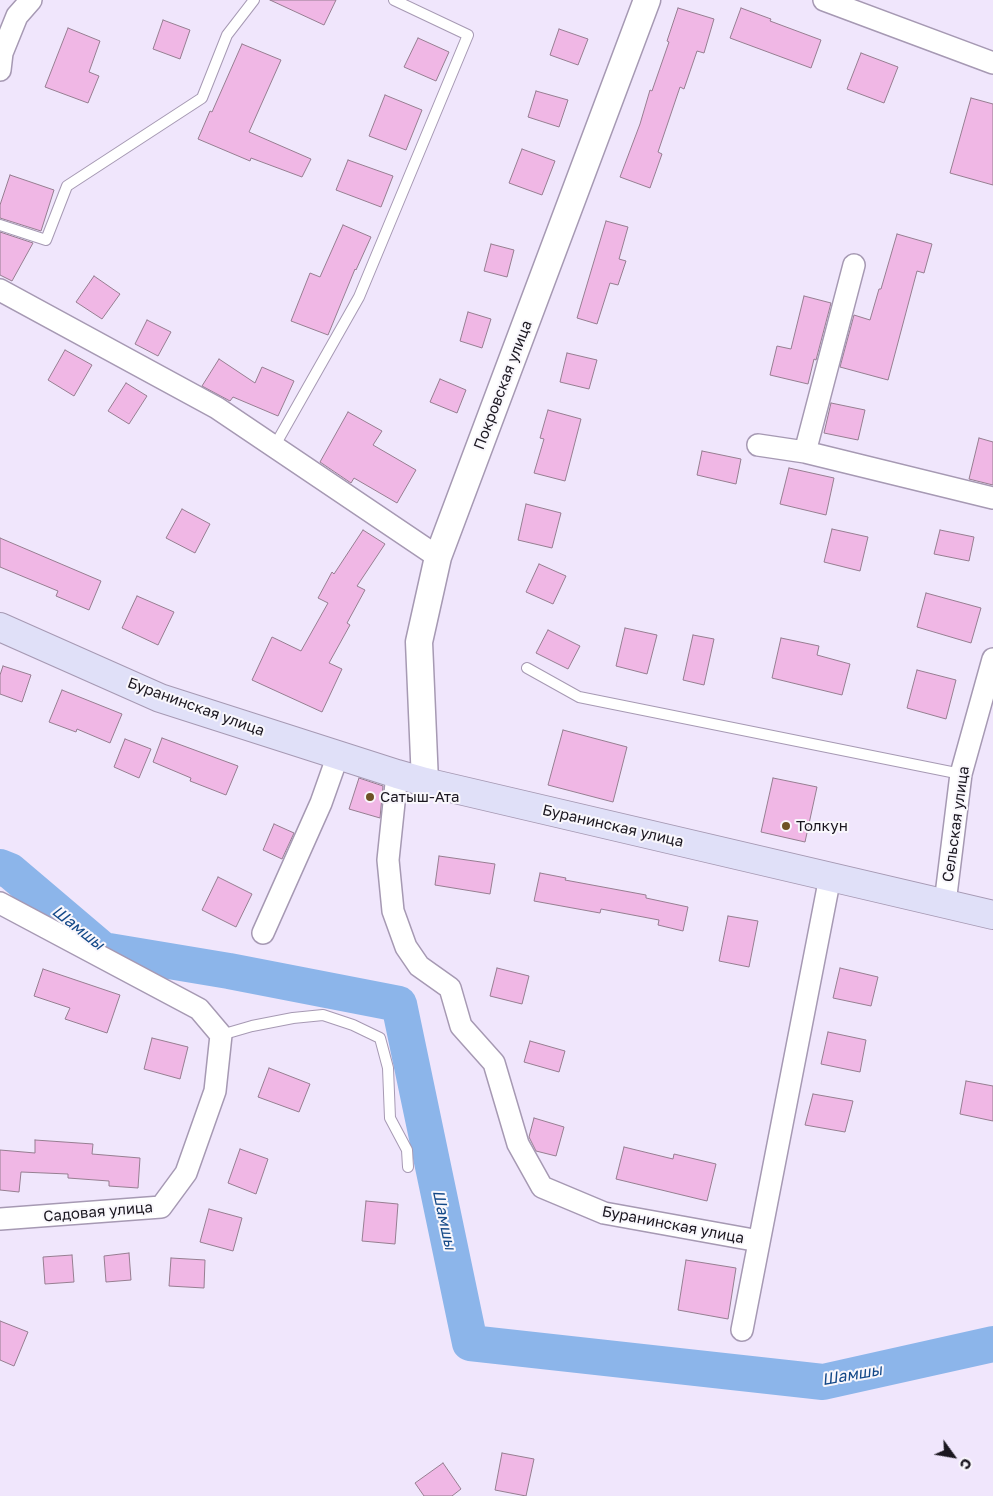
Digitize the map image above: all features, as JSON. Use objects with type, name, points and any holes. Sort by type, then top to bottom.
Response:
[{"type":"main road","name":"Буранинская улица","points":[[0,627],[160,698],[397,774],[993,915]]},
{"type":"street","points":[[1,59],[18,16],[31,0]]},
{"type":"street","name":"Покровская улица","points":[[426,782],[419,642],[438,557],[647,0]]},
{"type":"street","points":[[824,0],[993,63]]},
{"type":"street","points":[[805,452],[854,265]]},
{"type":"street","points":[[0,290],[217,408],[438,557]]},
{"type":"street","points":[[758,445],[805,452],[993,498]]},
{"type":"street","name":"Сельская улица","points":[[945,903],[961,774],[993,659]]},
{"type":"street","points":[[263,933],[322,803],[338,755]]},
{"type":"street","name":"Буранинская улица","points":[[397,774],[388,860],[393,911],[396,920],[406,947],[419,966],[450,988],[461,1026],[494,1063],[518,1144],[542,1186],[604,1213],[758,1242]]},
{"type":"street","name":"Буранинская улица","points":[[742,1330],[830,877]]},
{"type":"street","points":[[0,903],[199,1009],[221,1035]]},
{"type":"street","name":"Садовая улица","points":[[3,1225],[161,1207],[186,1172],[215,1091],[221,1035]]},
{"type":"lane","points":[[0,225],[46,240],[67,186],[202,98],[226,35],[254,0]]},
{"type":"lane","points":[[274,447],[359,297],[468,35],[394,0]]},
{"type":"lane","points":[[527,668],[579,697],[961,774]]},
{"type":"lane","points":[[221,1035],[252,1026],[293,1018],[323,1015],[353,1025],[380,1038],[388,1068],[390,1118],[407,1150],[408,1167]]},
{"type":"building","points":[[270,0],[336,0],[324,25]]},
{"type":"building","points":[[678,8],[714,19],[704,53],[697,51],[684,89],[680,87],[658,152],[662,154],[650,188],[620,177],[669,42],[667,41]]},
{"type":"building","points":[[741,8],[821,40],[811,68],[730,38]]},
{"type":"building","points":[[163,20],[190,30],[180,59],[153,49]]},
{"type":"building","points":[[68,28],[100,41],[89,72],[99,76],[88,103],[45,87]]},
{"type":"building","points":[[559,29],[588,39],[578,65],[550,55]]},
{"type":"building","points":[[418,38],[449,52],[436,81],[404,67]]},
{"type":"building","points":[[242,44],[281,60],[249,132],[311,159],[302,177],[251,158],[250,161],[198,139]]},
{"type":"building","points":[[861,53],[898,67],[884,103],[847,89]]},
{"type":"building","points":[[536,91],[568,100],[559,127],[528,117]]},
{"type":"building","points":[[385,95],[422,110],[406,150],[369,136]]},
{"type":"building","points":[[971,98],[993,104],[993,185],[950,173]]},
{"type":"building","points":[[522,149],[555,161],[542,195],[509,183]]},
{"type":"building","points":[[348,160],[393,176],[381,207],[336,190]]},
{"type":"building","points":[[10,175],[54,190],[41,231],[0,218],[0,205]]},
{"type":"building","points":[[606,221],[628,227],[619,259],[626,261],[618,285],[610,283],[597,324],[577,318]]},
{"type":"building","points":[[343,225],[371,237],[355,269],[328,335],[291,321],[310,273],[320,277]]},
{"type":"building","points":[[0,232],[33,243],[12,281],[0,275]]},
{"type":"building","points":[[897,234],[932,244],[924,273],[917,271],[888,380],[840,367],[854,315],[870,320]]},
{"type":"building","points":[[491,244],[514,250],[507,277],[484,271]]},
{"type":"building","points":[[94,276],[120,294],[102,319],[76,302]]},
{"type":"building","points":[[804,296],[831,303],[808,384],[770,375],[777,346],[791,349]]},
{"type":"building","points":[[468,312],[491,319],[482,348],[460,341]]},
{"type":"building","points":[[147,320],[171,332],[158,356],[135,344]]},
{"type":"building","points":[[65,350],[92,365],[74,396],[48,380]]},
{"type":"building","points":[[567,353],[597,360],[589,389],[560,382]]},
{"type":"building","points":[[219,359],[255,383],[262,367],[294,381],[278,416],[233,397],[230,401],[202,386]]},
{"type":"building","points":[[440,379],[466,390],[457,413],[430,402]]},
{"type":"building","points":[[126,383],[147,396],[129,424],[108,411]]},
{"type":"building","points":[[831,403],[865,410],[858,440],[824,433]]},
{"type":"building","points":[[548,410],[581,419],[565,481],[534,473],[544,439],[540,438]]},
{"type":"building","points":[[348,412],[382,431],[373,445],[416,470],[397,503],[354,478],[351,483],[320,462]]},
{"type":"building","points":[[979,438],[993,442],[993,485],[969,479]]},
{"type":"building","points":[[702,451],[741,459],[736,484],[697,475]]},
{"type":"building","points":[[789,468],[834,478],[826,515],[780,504]]},
{"type":"building","points":[[526,504],[561,513],[552,548],[518,540]]},
{"type":"building","points":[[182,509],[210,524],[195,553],[166,538]]},
{"type":"building","points":[[832,529],[868,537],[860,571],[824,562]]},
{"type":"building","points":[[363,530],[385,544],[357,586],[365,590],[347,623],[350,625],[329,663],[342,669],[322,712],[252,680],[272,637],[301,651],[328,603],[318,598],[332,572],[334,574]]},
{"type":"building","points":[[940,530],[974,537],[969,561],[934,554]]},
{"type":"building","points":[[0,538],[101,581],[89,610],[56,596],[58,591],[0,567]]},
{"type":"building","points":[[539,564],[566,576],[553,604],[526,592]]},
{"type":"building","points":[[926,593],[981,608],[971,643],[917,627]]},
{"type":"building","points":[[137,596],[174,612],[158,645],[122,628]]},
{"type":"building","points":[[625,628],[657,635],[647,674],[616,666]]},
{"type":"building","points":[[548,630],[580,646],[568,669],[536,653]]},
{"type":"building","points":[[693,635],[714,639],[704,685],[683,680]]},
{"type":"building","points":[[781,638],[819,646],[817,655],[850,664],[842,695],[772,678]]},
{"type":"building","points":[[3,666],[31,675],[22,702],[0,694],[0,675]]},
{"type":"building","points":[[917,670],[956,680],[946,719],[907,708]]},
{"type":"building","points":[[62,690],[122,714],[110,743],[77,729],[76,732],[49,722]]},
{"type":"building","points":[[563,730],[627,747],[613,802],[548,785]]},
{"type":"building","points":[[162,738],[238,766],[226,795],[190,781],[191,778],[153,762]]},
{"type":"building","points":[[125,739],[151,749],[139,778],[114,767]]},
{"type":"building","name":"Сатыш-Ата","points":[[359,778],[383,786],[380,818],[349,809]]},
{"type":"building","points":[[773,778],[817,787],[805,842],[761,832]]},
{"type":"building","points":[[274,824],[294,833],[282,859],[263,850]]},
{"type":"building","points":[[439,856],[495,864],[490,894],[435,885]]},
{"type":"building","points":[[540,873],[566,878],[565,880],[646,895],[646,898],[688,907],[683,931],[658,925],[659,920],[601,909],[600,913],[534,901]]},
{"type":"building","points":[[218,877],[252,894],[236,927],[202,910]]},
{"type":"building","points":[[728,916],[758,921],[749,967],[719,961]]},
{"type":"building","points":[[497,968],[529,976],[522,1004],[490,996]]},
{"type":"building","points":[[840,968],[878,977],[871,1006],[833,998]]},
{"type":"building","points":[[43,969],[120,995],[107,1033],[65,1019],[70,1008],[34,996]]},
{"type":"building","points":[[828,1032],[866,1040],[860,1072],[821,1064]]},
{"type":"building","points":[[152,1038],[188,1047],[180,1079],[144,1069]]},
{"type":"building","points":[[530,1041],[565,1051],[559,1072],[524,1062]]},
{"type":"building","points":[[269,1068],[310,1084],[299,1112],[258,1097]]},
{"type":"building","points":[[966,1081],[993,1086],[993,1121],[960,1114]]},
{"type":"building","points":[[813,1094],[853,1101],[845,1132],[805,1125]]},
{"type":"building","points":[[534,1118],[564,1127],[556,1156],[536,1151],[529,1137]]},
{"type":"building","points":[[35,1140],[93,1144],[92,1154],[140,1158],[138,1188],[109,1186],[109,1181],[68,1178],[68,1174],[21,1172],[19,1192],[0,1190],[0,1150],[35,1153]]},
{"type":"building","points":[[624,1147],[673,1159],[674,1154],[716,1164],[707,1201],[616,1179]]},
{"type":"building","points":[[240,1149],[268,1159],[256,1194],[228,1183]]},
{"type":"building","points":[[366,1201],[398,1204],[395,1244],[362,1241]]},
{"type":"building","points":[[209,1209],[242,1218],[233,1251],[200,1242]]},
{"type":"building","points":[[129,1253],[131,1280],[106,1282],[104,1256]]},
{"type":"building","points":[[72,1255],[74,1282],[45,1284],[43,1257]]},
{"type":"building","points":[[171,1258],[205,1260],[204,1288],[169,1286]]},
{"type":"building","points":[[686,1260],[736,1268],[728,1319],[678,1310]]},
{"type":"building","points":[[0,1321],[28,1332],[14,1366],[0,1360]]},
{"type":"building","points":[[502,1453],[534,1459],[526,1496],[495,1490]]},
{"type":"building","points":[[443,1463],[461,1489],[452,1496],[424,1496],[415,1483]]},
{"type":"waterway","name":"Шамшы","points":[[0,867],[10,871],[103,950],[229,971],[399,1004],[470,1343],[823,1382],[993,1344]]},
{"type":"place","name":"Сатыш-Ата","points":[[370,797]]},
{"type":"place","name":"Толкун","points":[[786,826]]}]
